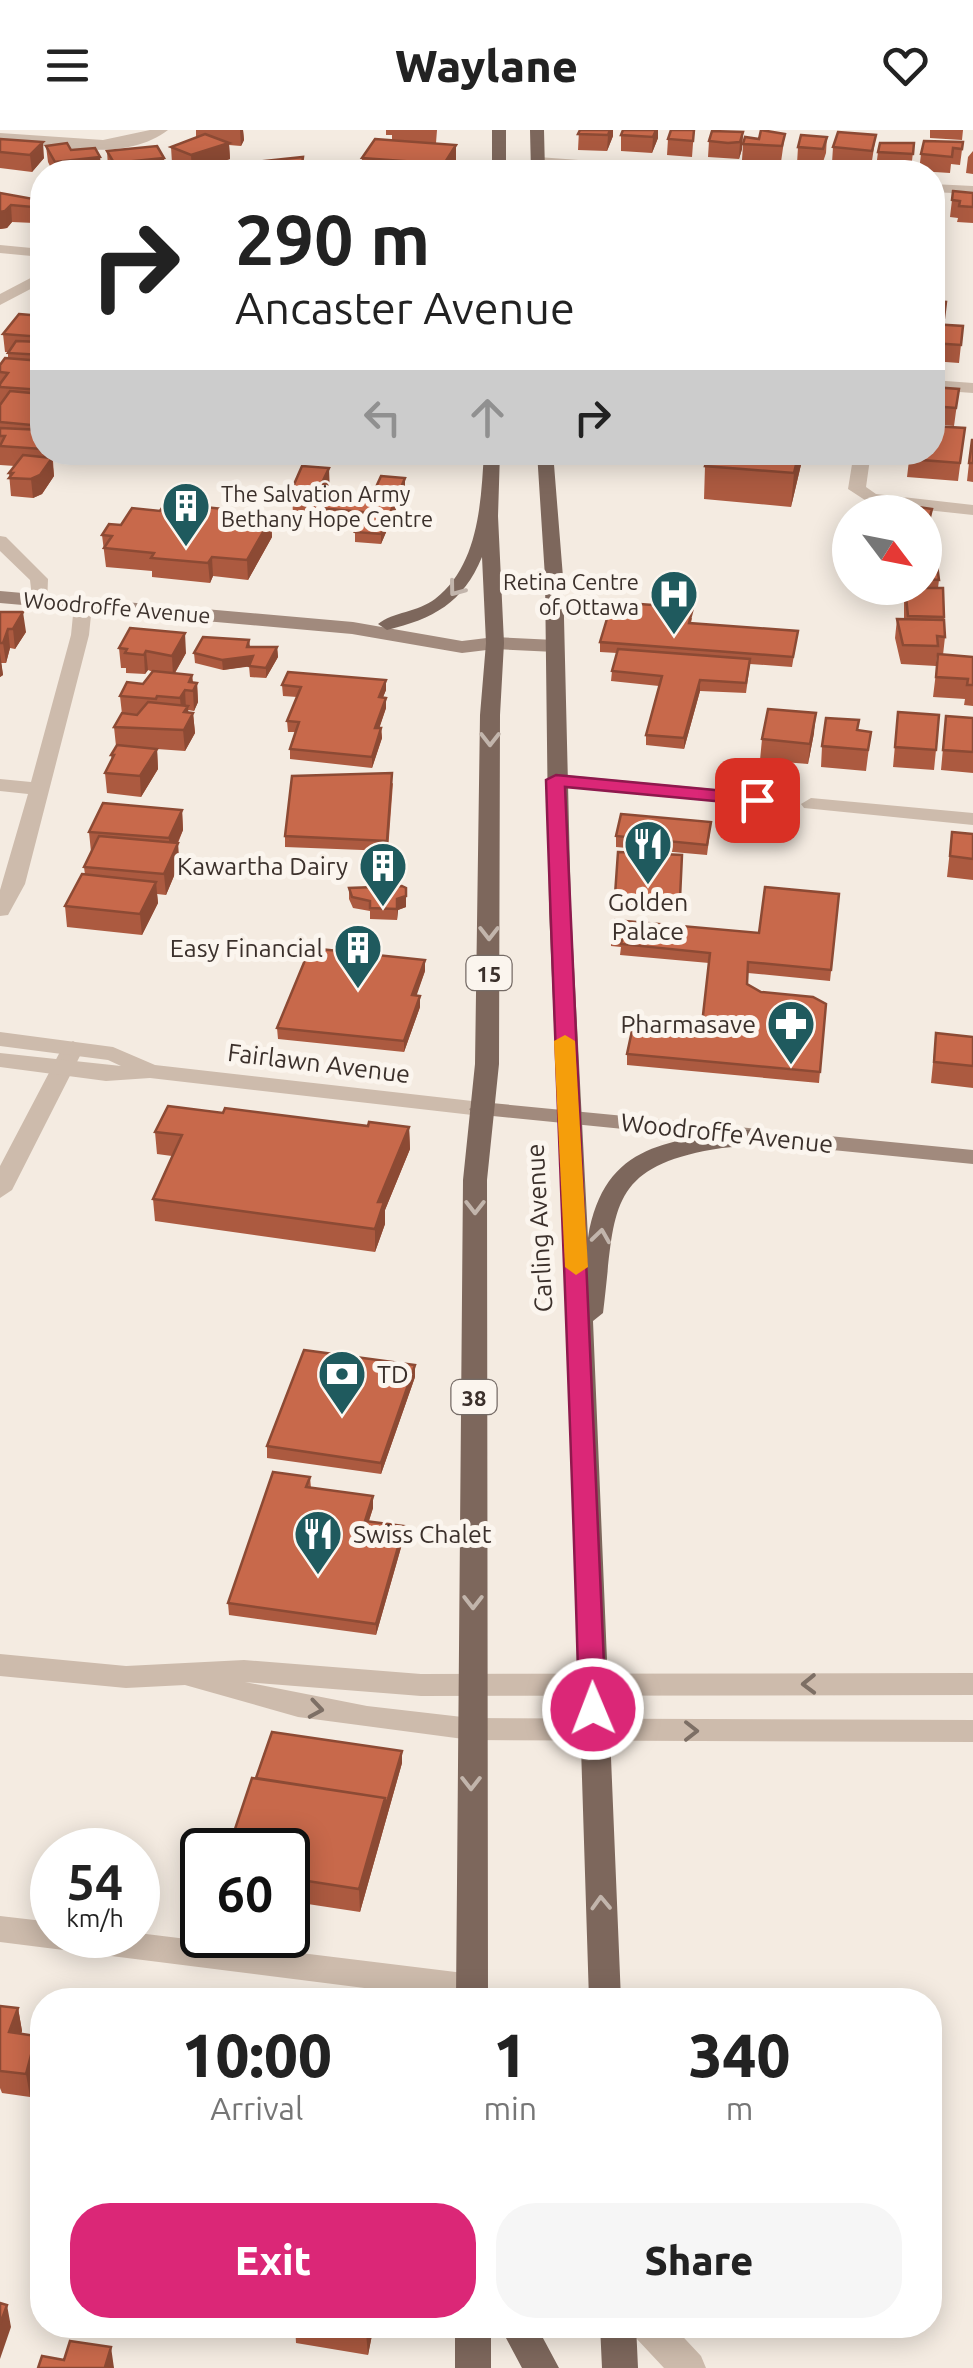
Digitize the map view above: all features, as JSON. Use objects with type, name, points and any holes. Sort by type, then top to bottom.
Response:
[{"type":"main road","points":[[499,130],[499,160]]},
{"type":"main road","points":[[537,130],[538,160]]},
{"type":"main road","points":[[491,465],[488,516],[495,643],[554,646]]},
{"type":"main road","name":"Carling Avenue","points":[[546,465],[554,577],[556,780],[604,1988]]},
{"type":"main road","points":[[387,624],[435,610],[452,596],[468,571],[488,516]]},
{"type":"main road","name":"Woodroffe Avenue","points":[[0,597],[353,628],[462,647],[495,643]]},
{"type":"main road","name":"Woodroffe Avenue","points":[[353,628],[387,624],[462,631],[495,643]]},
{"type":"main road","name":"15","points":[[481,1110],[487,1064],[490,716],[495,643]]},
{"type":"main road","name":"Woodroffe Avenue","points":[[481,1110],[973,1157]]},
{"type":"main road","name":"38","points":[[472,1988],[475,1180],[481,1110]]},
{"type":"main road","points":[[582,1367],[604,1207],[618,1180],[630,1167],[657,1153],[754,1136]]},
{"type":"main road","points":[[473,2338],[473,2367]]},
{"type":"main road","points":[[524,2338],[541,2368]]},
{"type":"main road","points":[[619,2338],[620,2368]]},
{"type":"street","points":[[0,137],[101,144],[144,139],[161,130]]},
{"type":"street","points":[[945,189],[973,190]]},
{"type":"street","points":[[0,249],[30,251]]},
{"type":"street","points":[[0,300],[30,284]]},
{"type":"street","points":[[945,386],[973,388]]},
{"type":"street","points":[[861,465],[857,489],[871,500],[973,510]]},
{"type":"street","points":[[0,540],[39,579],[40,601]]},
{"type":"street","points":[[0,910],[14,884],[36,789],[80,636],[83,605]]},
{"type":"street","points":[[556,780],[757,800]]},
{"type":"street","points":[[0,785],[36,789]]},
{"type":"street","points":[[811,804],[973,819]]},
{"type":"street","name":"Fairlawn Avenue","points":[[0,1039],[68,1058],[106,1074],[150,1071],[481,1110]]},
{"type":"street","points":[[0,1190],[68,1058]]},
{"type":"street","name":"Fairlawn Avenue","points":[[0,1060],[68,1058]]},
{"type":"street","points":[[0,1664],[126,1678],[244,1671],[474,1685],[973,1684]]},
{"type":"street","points":[[182,1676],[268,1702],[419,1725],[594,1732],[973,1731]]},
{"type":"street","points":[[0,1929],[428,1988]]},
{"type":"street","points":[[660,2338],[688,2368]]},
{"type":"building","points":[[580,130],[610,130],[608,135],[578,134]]},
{"type":"building","points":[[623,130],[656,130],[653,137],[621,135]]},
{"type":"building","points":[[671,130],[694,130],[693,141],[668,139]]},
{"type":"building","points":[[761,130],[785,134],[782,146],[743,144],[745,137],[759,139]]},
{"type":"building","points":[[712,131],[743,132],[740,142],[728,143],[709,141]]},
{"type":"building","points":[[838,132],[876,135],[872,151],[833,147]]},
{"type":"building","points":[[205,134],[229,143],[191,155],[171,147]]},
{"type":"building","points":[[801,135],[827,137],[823,149],[798,147]]},
{"type":"building","points":[[0,139],[43,142],[30,155],[0,152]]},
{"type":"building","points":[[375,139],[456,145],[447,160],[362,158]]},
{"type":"building","points":[[924,141],[963,142],[962,149],[953,148],[952,157],[921,154]]},
{"type":"building","points":[[67,143],[71,150],[95,148],[100,157],[54,160],[46,146]]},
{"type":"building","points":[[880,143],[914,143],[913,154],[878,152]]},
{"type":"building","points":[[157,146],[164,158],[112,160],[107,151]]},
{"type":"building","points":[[953,191],[973,193],[973,207],[959,206],[960,201],[952,200]]},
{"type":"building","points":[[0,193],[30,198],[30,207],[11,205],[0,212]]},
{"type":"building","points":[[19,314],[30,315],[30,336],[3,334]]},
{"type":"building","points":[[945,325],[963,326],[961,345],[945,344]]},
{"type":"building","points":[[16,341],[30,342],[30,354],[8,353]]},
{"type":"building","points":[[5,358],[30,360],[30,389],[0,387],[8,373],[0,372]]},
{"type":"building","points":[[945,388],[959,389],[956,408],[945,407]]},
{"type":"building","points":[[10,391],[30,393],[30,425],[0,422],[0,405]]},
{"type":"building","points":[[945,427],[965,428],[960,463],[945,462]]},
{"type":"building","points":[[0,428],[30,429],[30,448],[0,446],[5,436],[0,436]]},
{"type":"building","points":[[23,455],[30,456],[30,465],[47,465],[31,479],[9,478],[13,473],[9,473]]},
{"type":"building","points":[[705,465],[796,465],[794,473]]},
{"type":"building","points":[[302,466],[329,468],[318,491],[292,489]]},
{"type":"building","points":[[381,476],[405,478],[381,534],[355,532],[364,512],[319,508],[326,493],[372,496]]},
{"type":"building","points":[[165,503],[224,509],[221,514],[271,518],[247,560],[212,557],[208,563],[151,558],[154,553],[104,548],[112,536],[102,535],[109,524],[121,525],[132,508],[160,511]]},
{"type":"building","points":[[943,588],[944,617],[908,616],[907,605],[942,605]]},
{"type":"building","name":"Retina Centre of Ottawa","points":[[612,602],[693,608],[689,623],[798,631],[793,657],[600,642]]},
{"type":"building","points":[[0,612],[23,612],[13,629],[8,629],[3,643],[0,643]]},
{"type":"building","points":[[897,619],[944,620],[945,637],[937,636],[938,646],[903,645]]},
{"type":"building","points":[[130,628],[185,633],[172,656],[146,651],[144,655],[125,653],[127,649],[119,648]]},
{"type":"building","points":[[203,637],[249,640],[247,647],[277,647],[266,668],[249,666],[253,656],[222,660],[194,653]]},
{"type":"building","points":[[618,649],[750,659],[746,683],[700,680],[684,738],[646,735],[662,676],[612,671]]},
{"type":"building","points":[[938,654],[973,657],[973,685],[967,685],[968,679],[936,677]]},
{"type":"building","points":[[153,671],[192,675],[189,682],[197,683],[193,691],[185,690],[180,698],[120,696],[127,682],[143,684]]},
{"type":"building","points":[[288,672],[386,680],[379,697],[386,698],[375,728],[381,728],[372,757],[290,749],[299,722],[287,721],[301,687],[282,685]]},
{"type":"building","points":[[148,702],[188,706],[184,712],[193,713],[184,730],[114,727],[122,713],[137,715]]},
{"type":"building","points":[[768,709],[816,713],[810,744],[762,739]]},
{"type":"building","points":[[898,712],[939,715],[936,750],[895,747]]},
{"type":"building","points":[[946,716],[973,718],[973,752],[943,750]]},
{"type":"building","points":[[826,718],[859,720],[857,730],[871,732],[868,750],[822,746]]},
{"type":"building","points":[[117,745],[157,749],[140,776],[105,773]]},
{"type":"building","points":[[392,773],[387,841],[285,836],[292,776]]},
{"type":"building","points":[[103,803],[182,810],[169,838],[89,832]]},
{"type":"building","points":[[621,814],[711,822],[707,845],[616,836]]},
{"type":"building","points":[[952,832],[973,834],[973,859],[950,856]]},
{"type":"building","points":[[99,836],[178,843],[164,874],[84,867]]},
{"type":"building","name":"Golden Palace","points":[[618,852],[682,855],[680,898],[615,895]]},
{"type":"building","points":[[82,874],[156,882],[140,914],[65,906]]},
{"type":"building","points":[[402,886],[406,896],[397,899],[397,909],[370,908],[370,901],[352,897],[349,888]]},
{"type":"building","points":[[765,887],[839,894],[831,970],[748,962],[747,984],[761,992],[813,997],[826,1004],[820,1072],[627,1054],[633,1026],[701,1033],[710,953],[621,944],[623,937],[611,936],[615,920],[759,933]]},
{"type":"building","points":[[310,948],[425,960],[412,995],[420,996],[404,1041],[277,1028]]},
{"type":"building","points":[[936,1033],[973,1037],[973,1066],[934,1062]]},
{"type":"building","points":[[168,1106],[409,1127],[378,1202],[384,1202],[375,1229],[153,1199],[182,1135],[155,1132]]},
{"type":"building","name":"TD","points":[[304,1350],[415,1365],[381,1463],[267,1446]]},
{"type":"building","name":"Swiss Chalet","points":[[273,1472],[310,1477],[306,1487],[373,1496],[365,1521],[404,1526],[376,1624],[228,1603]]},
{"type":"building","points":[[272,1732],[402,1751],[385,1809],[385,1798],[256,1778]]},
{"type":"building","points":[[252,1778],[385,1798],[359,1889],[310,1881],[310,1828],[235,1828]]},
{"type":"building","points":[[0,2006],[18,2008],[9,2032],[30,2035],[26,2074],[0,2071]]},
{"type":"building","points":[[0,2303],[7,2305],[0,2324]]},
{"type":"building","points":[[70,2341],[111,2347],[105,2367],[113,2368],[38,2368],[42,2356],[64,2360]]},
{"type":"slow traffic","points":[[565,1041],[576,1267]]},
{"type":"place","name":"The Salvation Army Bethany Hope Centre","points":[[186,548]]},
{"type":"place","name":"Retina Centre of Ottawa","points":[[674,636]]},
{"type":"place","name":"Golden Palace","points":[[648,886]]},
{"type":"place","name":"Kawartha Dairy","points":[[383,908]]},
{"type":"place","name":"Easy Financial","points":[[358,990]]},
{"type":"place","name":"Pharmasave","points":[[791,1066]]},
{"type":"place","name":"TD","points":[[342,1416]]},
{"type":"place","name":"Swiss Chalet","points":[[318,1576]]},
{"type":"route","points":[[593,1709],[556,780],[757,800]]}]
